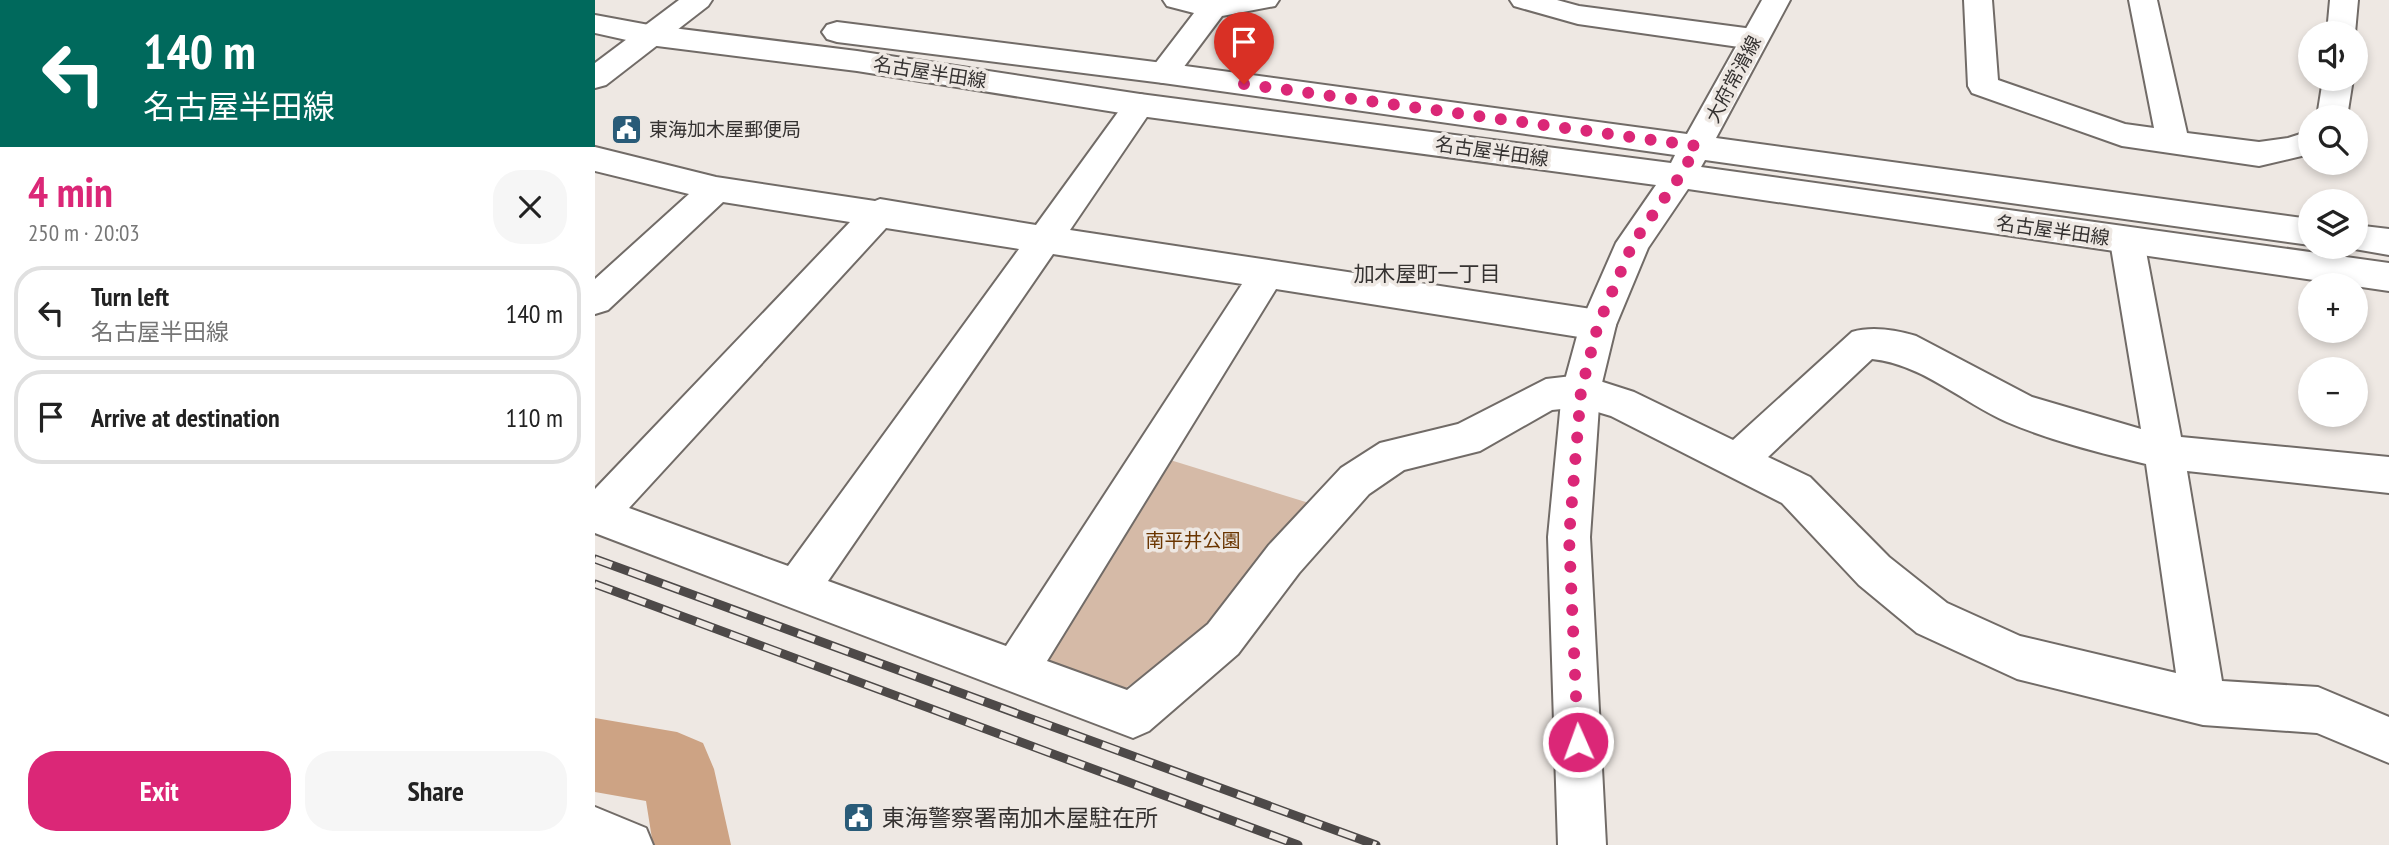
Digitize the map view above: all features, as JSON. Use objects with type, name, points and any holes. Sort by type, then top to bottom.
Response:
[{"type":"street","points":[[1177,0],[1213,8],[1265,0]]},
{"type":"street","points":[[1524,0],[1578,15],[1753,39]]},
{"type":"street","name":"大府常滑線","points":[[1582,845],[1569,537],[1581,391],[1598,325],[1633,243],[1688,161],[1776,0]]},
{"type":"street","points":[[1978,0],[1983,86],[2122,135],[2259,154],[2298,147]]},
{"type":"street","points":[[2143,0],[2173,142]]},
{"type":"street","points":[[2342,21],[2344,0]]},
{"type":"street","name":"名古屋半田線","points":[[595,2],[689,7],[1164,73],[1688,161],[2127,241],[2389,276]]},
{"type":"street","points":[[595,78],[689,7]]},
{"type":"street","points":[[1164,73],[1213,8]]},
{"type":"street","name":"名古屋半田線","points":[[595,24],[649,35],[857,61],[1140,104],[1688,161],[2298,231]]},
{"type":"street","points":[[797,589],[1140,104]]},
{"type":"street","points":[[595,159],[716,189],[880,212],[1598,325]]},
{"type":"street","points":[[595,300],[716,189]]},
{"type":"street","points":[[880,212],[596,515],[1133,715],[1223,639],[1284,559],[1355,481],[1394,455],[1466,439],[1546,395],[1581,391],[1621,402],[1796,490],[1874,571],[1932,618],[2017,657],[2203,702],[2318,710],[2389,740]]},
{"type":"street","points":[[2368,240],[2389,243]]},
{"type":"street","points":[[2127,241],[2164,452],[2203,702]]},
{"type":"street","points":[[1015,671],[1268,273]]},
{"type":"street","points":[[1736,462],[1865,343],[1903,347],[2020,410],[2093,435],[2164,452],[2389,475]]},
{"type":"street","points":[[595,831],[629,845]]},
{"type":"green space","name":"南平井公園","points":[[1167,459],[1309,503],[1206,633],[1124,689],[1045,664]]},
{"type":"waterway","points":[[595,755],[677,769],[692,845]]},
{"type":"railway","points":[[595,559],[1376,845]]},
{"type":"railway","points":[[595,584],[1298,845]]},
{"type":"place","name":"東海加木屋郵便局","points":[[626,129]]},
{"type":"place","name":"東海警察署南加木屋駐在所","points":[[859,817]]},
{"type":"district","name":"加木屋町一丁目","points":[[1427,273]]},
{"type":"route","points":[[1244,84],[1697,146],[1680,176],[1633,243],[1598,325],[1581,391],[1569,537],[1578,742]]}]
